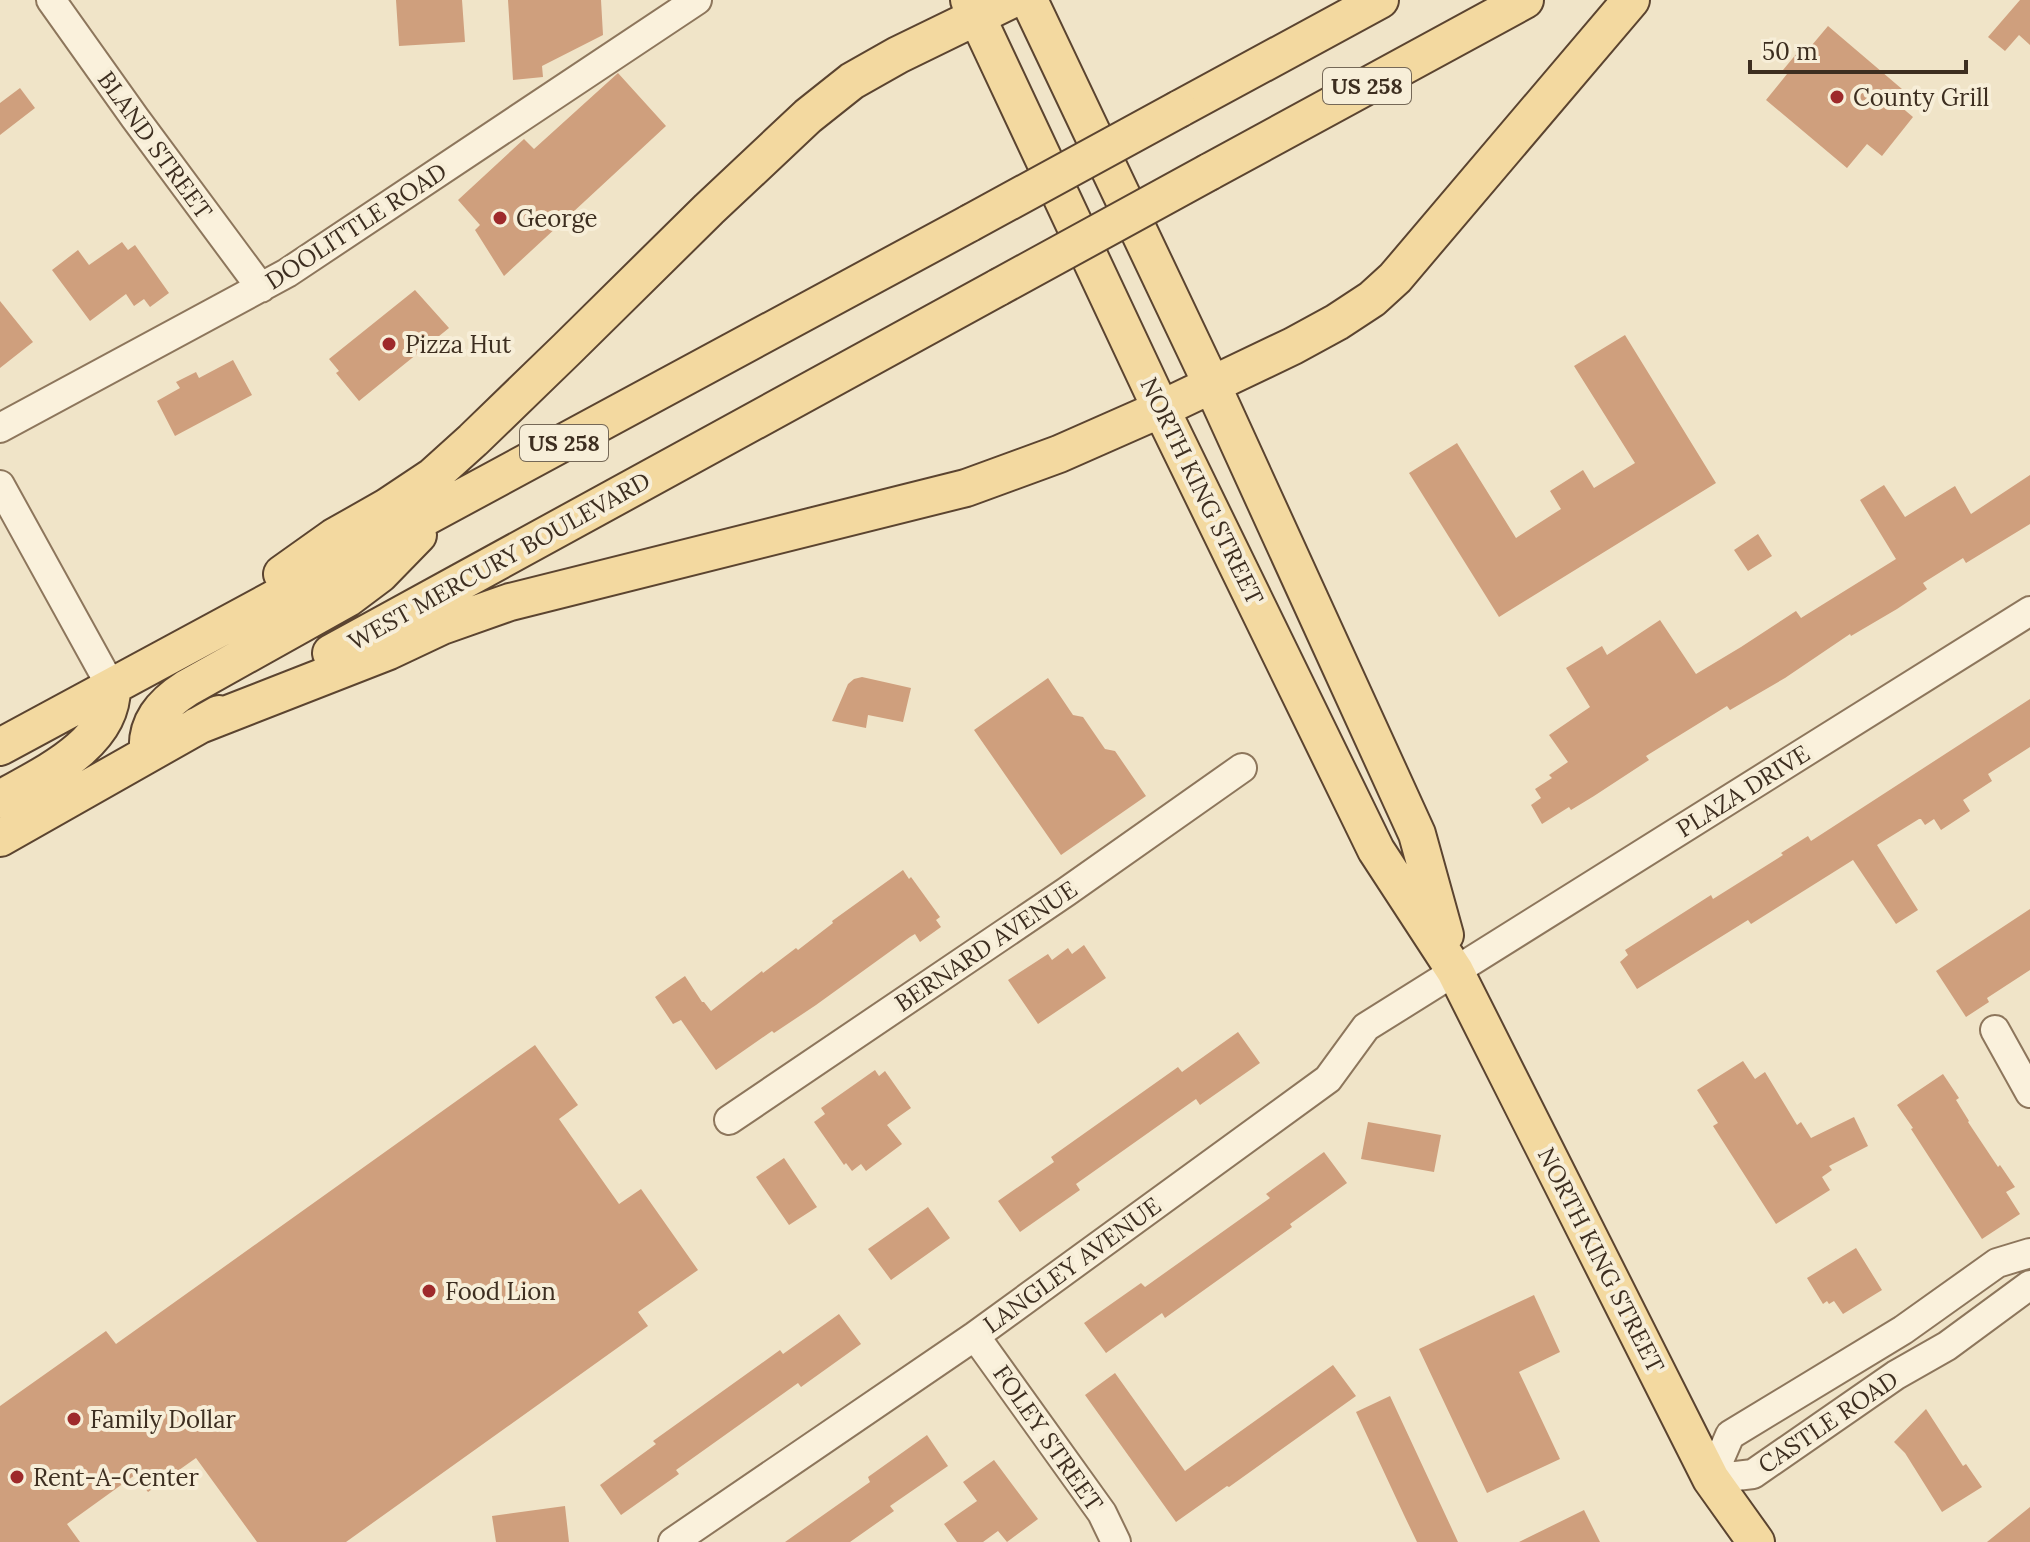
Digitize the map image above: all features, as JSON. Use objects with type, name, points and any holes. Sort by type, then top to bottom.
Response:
[{"type":"main road","points":[[158,664],[334,537],[432,477],[808,116],[852,81],[973,8],[1011,0]]},
{"type":"main road","name":"NORTH KING STREET","points":[[1029,0],[1212,385],[1417,834],[1455,971]]},
{"type":"main road","name":"US 258","points":[[0,747],[1380,0]]},
{"type":"main road","name":"WEST MERCURY BOULEVARD","points":[[0,838],[197,726],[1525,0]]},
{"type":"main road","points":[[197,726],[389,651],[442,626],[510,602],[966,488],[1059,454],[1161,409],[1337,322],[1372,299],[1395,278],[1631,0]]},
{"type":"main road","name":"NORTH KING STREET","points":[[973,8],[1161,409],[1376,850],[1455,971],[1711,1479],[1756,1542]]},
{"type":"main road","points":[[148,754],[151,726],[161,708],[169,701],[364,587],[444,508]]},
{"type":"main road","points":[[0,799],[61,765],[80,749],[109,709],[112,688]]},
{"type":"street","name":"BLAND STREET","points":[[51,0],[261,288]]},
{"type":"street","name":"DOOLITTLE ROAD","points":[[0,428],[261,288],[310,258],[697,0]]},
{"type":"street","points":[[0,485],[112,688]]},
{"type":"street","name":"PLAZA DRIVE","points":[[1455,971],[2030,611]]},
{"type":"street","name":"BERNARD AVENUE","points":[[729,1120],[1066,892],[1242,768]]},
{"type":"street","name":"LANGLEY AVENUE","points":[[673,1542],[975,1336],[1328,1079],[1366,1027],[1455,971]]},
{"type":"street","points":[[1995,1030],[2030,1093]]},
{"type":"street","name":"CASTLE ROAD","points":[[1711,1479],[1730,1435],[1903,1330],[1997,1263],[2030,1253]]},
{"type":"street","name":"CASTLE ROAD","points":[[1711,1479],[1753,1474],[1896,1375],[1947,1346],[2030,1285]]},
{"type":"street","name":"FOLEY STREET","points":[[975,1336],[1102,1513],[1116,1542]]},
{"type":"building","points":[[396,0],[462,0],[465,42],[399,46]]},
{"type":"building","points":[[508,0],[601,0],[603,35],[542,66],[543,77],[513,80]]},
{"type":"building","points":[[2020,0],[2030,0],[2030,45],[2019,35],[2005,51],[1988,37]]},
{"type":"building","name":"County Grill","points":[[1828,26],[1909,95],[1900,106],[1913,117],[1882,156],[1867,144],[1847,168],[1766,100],[1787,74],[1783,70],[1802,47],[1807,51]]},
{"type":"building","points":[[618,73],[666,126],[504,276],[475,230],[480,225],[458,200],[524,139],[534,149]]},
{"type":"building","points":[[20,88],[35,108],[0,135],[0,103]]},
{"type":"building","points":[[122,242],[128,250],[135,245],[169,293],[150,307],[144,299],[134,306],[126,294],[90,321],[52,270],[78,250],[89,265]]},
{"type":"building","name":"Pizza Hut","points":[[415,290],[449,328],[359,401],[336,373],[339,371],[329,359]]},
{"type":"building","points":[[0,301],[33,342],[0,368]]},
{"type":"building","points":[[1625,335],[1716,483],[1499,617],[1409,473],[1457,443],[1516,538],[1561,509],[1550,491],[1583,470],[1594,488],[1635,463],[1574,366]]},
{"type":"building","points":[[233,360],[252,395],[175,436],[157,401],[180,388],[176,382],[196,372],[199,378]]},
{"type":"building","points":[[2030,475],[2030,524],[1966,563],[1963,558],[1923,583],[1927,589],[1897,609],[1850,634],[1730,710],[1727,706],[1646,756],[1649,760],[1594,796],[1542,824],[1531,805],[1541,798],[1535,789],[1568,762],[1549,735],[1590,707],[1566,668],[1602,646],[1607,655],[1660,620],[1696,674],[1796,611],[1801,618],[1896,559],[1860,500],[1884,485],[1905,517],[1955,486],[1971,514]]},
{"type":"building","points":[[1758,534],[1772,556],[1748,571],[1734,550]]},
{"type":"building","points":[[862,677],[911,688],[903,722],[868,715],[866,728],[832,721],[848,684]]},
{"type":"building","points":[[1048,678],[1073,715],[1083,717],[1105,749],[1115,751],[1146,796],[1061,855],[974,730]]},
{"type":"building","points":[[2030,699],[2030,747],[1988,774],[1992,781],[1963,800],[1970,811],[1941,830],[1934,819],[1925,825],[1919,819],[1877,845],[1918,910],[1896,924],[1853,860],[1751,924],[1748,920],[1637,989],[1620,962],[1628,955],[1625,950],[1711,895],[1713,899],[1808,836],[1811,841]]},
{"type":"building","points":[[903,870],[940,917],[936,920],[941,927],[920,942],[915,934],[910,937],[816,1005],[716,1070],[681,1020],[673,1024],[655,997],[685,976],[711,1011]]},
{"type":"building","points":[[2030,909],[2030,970],[1987,998],[1989,1002],[1966,1017],[1936,971]]},
{"type":"building","points":[[1084,945],[1106,978],[1038,1024],[1008,980],[1048,954],[1052,960],[1068,948],[1072,954]]},
{"type":"building","points":[[1238,1032],[1260,1063],[1200,1105],[1196,1099],[1076,1184],[1080,1190],[1020,1232],[998,1201],[1054,1162],[1051,1157],[1178,1067],[1182,1072]]},
{"type":"building","name":"Food Lion","points":[[535,1045],[578,1105],[559,1119],[619,1204],[641,1189],[698,1270],[638,1312],[648,1326],[346,1542],[257,1542],[196,1458],[148,1492],[135,1475],[67,1524],[80,1542],[0,1542],[0,1406],[106,1331],[116,1344]]},
{"type":"building","points":[[1743,1061],[1755,1079],[1765,1072],[1797,1125],[1801,1122],[1811,1138],[1854,1117],[1868,1146],[1829,1166],[1832,1170],[1822,1177],[1830,1190],[1776,1224],[1713,1126],[1718,1123],[1697,1090]]},
{"type":"building","points":[[875,1070],[879,1076],[885,1071],[911,1108],[887,1125],[902,1144],[866,1171],[861,1164],[852,1171],[846,1163],[844,1165],[814,1122],[825,1114],[821,1108]]},
{"type":"building","points":[[1943,1074],[1959,1098],[1956,1100],[1968,1122],[2015,1187],[2006,1192],[2020,1214],[1982,1239],[1897,1105]]},
{"type":"building","points":[[1368,1122],[1441,1135],[1434,1172],[1361,1159]]},
{"type":"building","points":[[1324,1152],[1347,1183],[1290,1224],[1292,1227],[1165,1318],[1162,1313],[1106,1353],[1084,1323],[1141,1283],[1145,1287],[1270,1198],[1266,1194]]},
{"type":"building","points":[[784,1158],[817,1207],[789,1225],[756,1177]]},
{"type":"building","points":[[928,1207],[950,1238],[891,1280],[868,1249]]},
{"type":"building","points":[[1856,1248],[1882,1290],[1843,1314],[1834,1301],[1823,1304],[1807,1278]]},
{"type":"building","points":[[1534,1295],[1560,1352],[1519,1372],[1560,1459],[1487,1493],[1419,1349]]},
{"type":"building","points":[[839,1314],[861,1344],[801,1387],[798,1383],[676,1470],[679,1474],[621,1515],[600,1485],[656,1444],[653,1441],[780,1350],[783,1354]]},
{"type":"building","points":[[1333,1365],[1356,1396],[1176,1522],[1085,1395],[1115,1373],[1185,1471]]},
{"type":"building","points":[[1390,1396],[1458,1542],[1417,1542],[1356,1412]]},
{"type":"building","points":[[1926,1409],[1963,1466],[1966,1464],[1982,1487],[1942,1512],[1905,1453],[1894,1442]]},
{"type":"building","points":[[927,1435],[948,1466],[890,1506],[894,1511],[850,1542],[785,1542],[870,1482],[868,1477]]},
{"type":"building","points":[[994,1460],[1038,1519],[1007,1542],[998,1531],[983,1542],[957,1542],[944,1524],[977,1501],[963,1482]]},
{"type":"building","points":[[565,1506],[569,1542],[496,1542],[492,1516]]},
{"type":"building","points":[[2030,1507],[2030,1542],[1987,1542]]},
{"type":"building","points":[[1584,1510],[1600,1542],[1519,1542]]},
{"type":"place","name":"County Grill","points":[[1837,97]]},
{"type":"place","name":"George","points":[[500,218]]},
{"type":"place","name":"Pizza Hut","points":[[389,344]]},
{"type":"place","name":"Food Lion","points":[[429,1291]]},
{"type":"place","name":"Family Dollar","points":[[74,1419]]},
{"type":"place","name":"Rent-A-Center","points":[[17,1477]]}]
